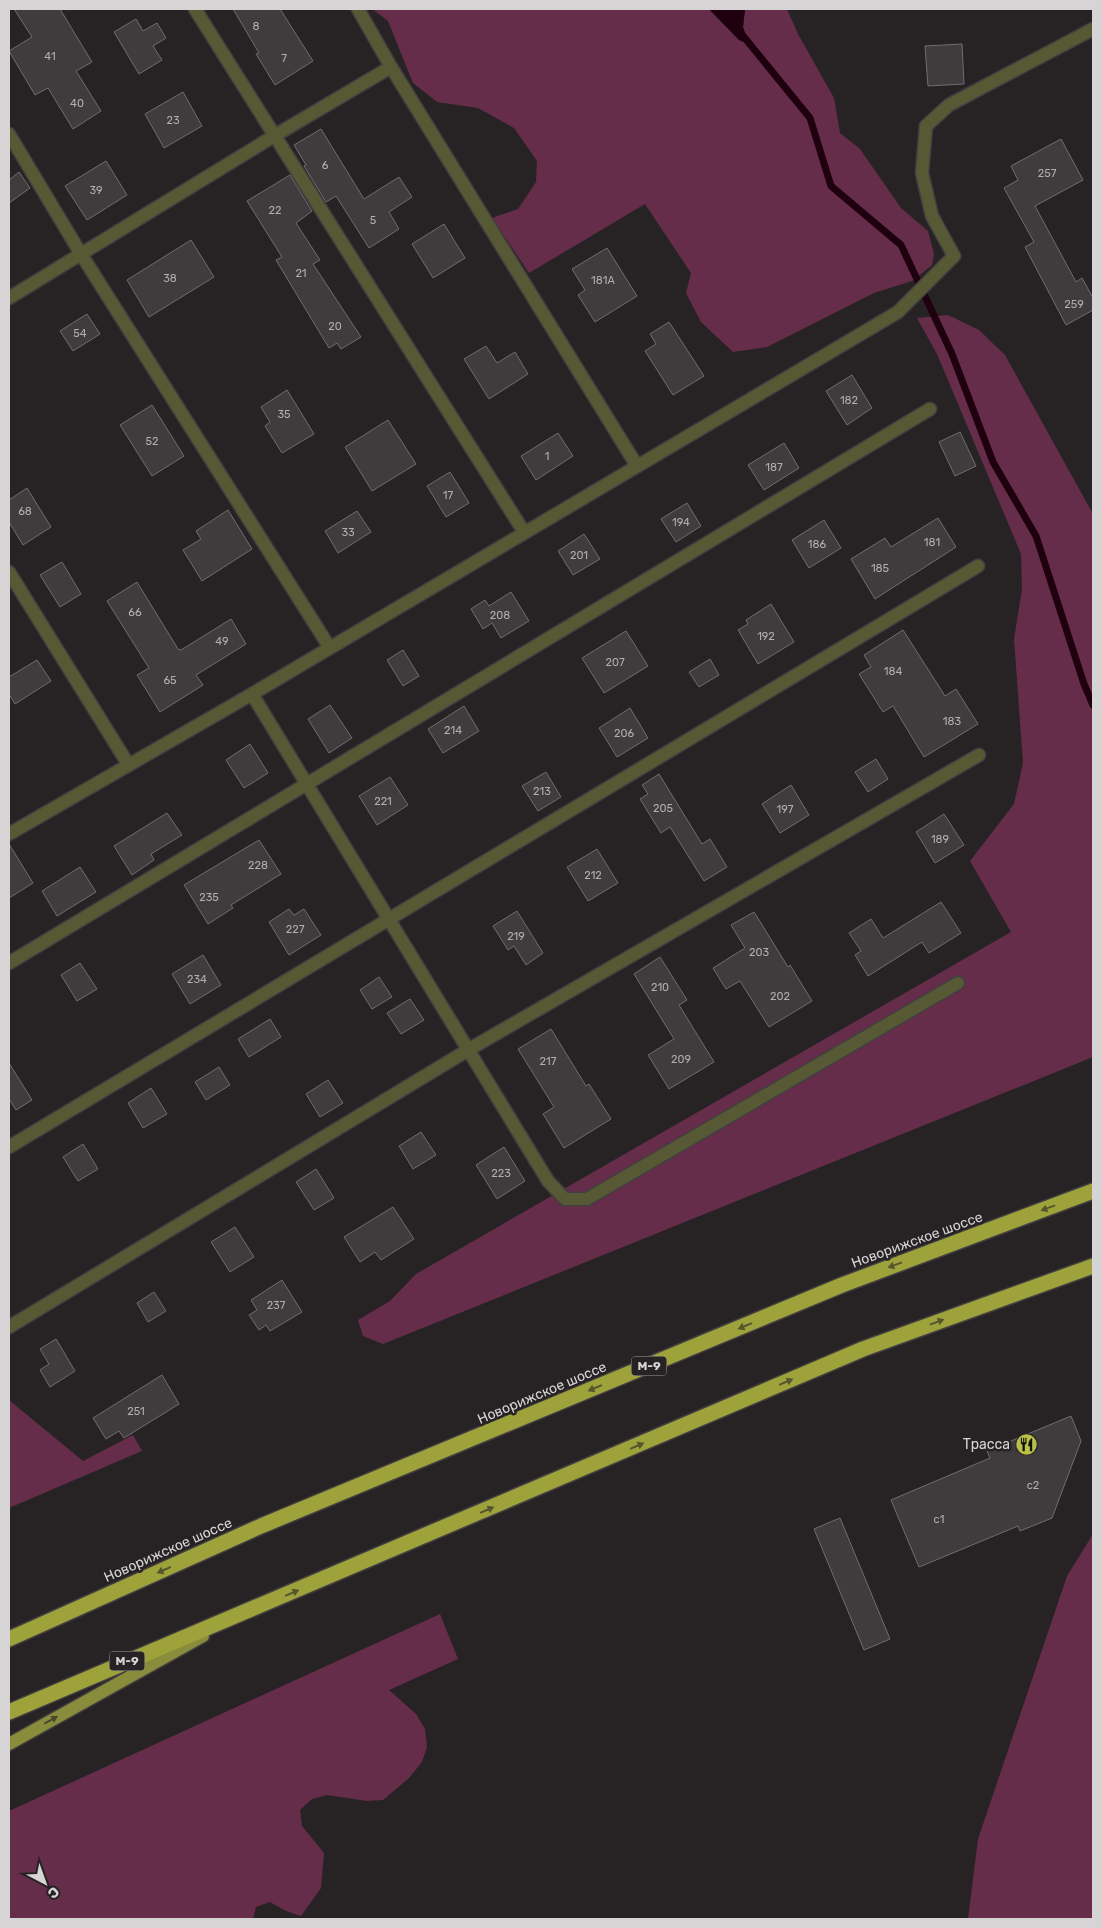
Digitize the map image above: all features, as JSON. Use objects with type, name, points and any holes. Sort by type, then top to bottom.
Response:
[{"type":"highway","name":"Новорижское шоссе","points":[[9,1639],[261,1526],[842,1285],[1093,1191]]},
{"type":"highway","name":"М-9","points":[[9,1712],[863,1349],[1093,1266]]},
{"type":"main road","name":"М-9","points":[[9,1744],[247,1611]]},
{"type":"street","points":[[195,9],[524,532]]},
{"type":"street","points":[[358,9],[391,67],[637,466]]},
{"type":"street","points":[[9,834],[252,694],[898,312],[954,256],[932,216],[922,173],[926,126],[949,105],[1093,29]]},
{"type":"street","points":[[9,298],[391,67]]},
{"type":"street","points":[[9,134],[81,254],[330,648]]},
{"type":"street","points":[[9,963],[930,409]]},
{"type":"street","points":[[9,1147],[978,566]]},
{"type":"street","points":[[9,572],[128,764]]},
{"type":"street","points":[[252,694],[548,1181],[565,1199],[587,1199],[958,983]]},
{"type":"street","points":[[9,1327],[468,1050],[980,755]]},
{"type":"shaded area","points":[[372,9],[709,9],[739,40],[748,44],[743,27],[745,9],[787,9],[798,34],[834,98],[840,133],[860,149],[901,208],[928,231],[934,254],[932,265],[912,281],[874,293],[767,347],[733,352],[701,322],[686,293],[691,273],[645,204],[529,273],[492,218],[518,209],[536,182],[537,161],[514,128],[478,108],[437,102],[413,83],[388,21]]},
{"type":"shaded area","points":[[709,9],[745,9],[743,27],[749,44],[739,40]]},
{"type":"shaded area","points":[[948,315],[979,330],[1005,355],[1093,514],[1093,1057],[383,1344],[363,1336],[358,1320],[390,1301],[416,1274],[1011,932],[970,861],[1014,804],[1023,763],[1014,639],[1022,589],[1021,554],[937,354],[917,318]]},
{"type":"shaded area","points":[[9,1400],[83,1461],[133,1435],[142,1451],[9,1508]]},
{"type":"shaded area","points":[[1093,1534],[1093,1919],[968,1919],[978,1839],[1067,1576]]},
{"type":"shaded area","points":[[440,1614],[458,1659],[389,1690],[416,1714],[425,1729],[427,1747],[422,1762],[409,1778],[383,1800],[367,1801],[327,1795],[312,1799],[300,1810],[302,1826],[324,1853],[321,1888],[301,1916],[286,1911],[270,1902],[256,1907],[253,1919],[9,1919],[9,1811]]},
{"type":"building","points":[[14,9],[60,9],[92,62],[76,71],[101,111],[73,129],[48,88],[35,95],[9,51],[32,37]]},
{"type":"building","points":[[233,9],[280,9],[313,61],[275,85],[256,54],[259,53]]},
{"type":"building","points":[[136,19],[143,31],[157,23],[166,38],[153,46],[162,60],[139,74],[114,32]]},
{"type":"building","points":[[962,44],[964,84],[928,86],[925,46]]},
{"type":"building","points":[[183,92],[202,126],[164,148],[145,114]]},
{"type":"building","points":[[321,129],[364,199],[399,177],[412,197],[389,212],[399,229],[369,248],[336,196],[326,202],[304,166],[306,165],[294,145]]},
{"type":"building","points":[[1061,139],[1083,180],[1035,206],[1076,282],[1082,278],[1093,298],[1093,310],[1066,325],[1025,247],[1034,242],[1004,188],[1018,180],[1011,166]]},
{"type":"building","points":[[106,161],[127,195],[87,220],[65,186]]},
{"type":"building","points":[[19,172],[30,188],[9,203],[9,180]]},
{"type":"building","points":[[290,175],[312,211],[296,223],[320,260],[313,264],[361,337],[341,349],[337,343],[329,348],[276,260],[282,257],[247,201]]},
{"type":"building","points":[[444,224],[465,258],[433,278],[412,244]]},
{"type":"building","points":[[191,240],[214,277],[149,317],[127,280]]},
{"type":"building","points":[[607,248],[637,296],[595,322],[578,295],[585,290],[572,269]]},
{"type":"building","points":[[87,314],[100,334],[73,351],[60,331]]},
{"type":"building","points":[[669,322],[704,376],[673,395],[645,351],[656,344],[650,334]]},
{"type":"building","points":[[486,346],[497,363],[515,352],[528,374],[489,399],[464,359]]},
{"type":"building","points":[[852,375],[872,408],[847,425],[826,391]]},
{"type":"building","points":[[287,390],[314,434],[282,453],[265,426],[270,422],[261,407]]},
{"type":"building","points":[[152,405],[184,456],[152,476],[120,425]]},
{"type":"building","points":[[388,420],[416,464],[372,491],[345,447]]},
{"type":"building","points":[[960,432],[976,466],[955,476],[939,442]]},
{"type":"building","points":[[558,433],[573,456],[536,480],[521,456]]},
{"type":"building","points":[[784,443],[799,468],[764,490],[748,465]]},
{"type":"building","points":[[450,472],[469,503],[446,517],[427,486]]},
{"type":"building","points":[[27,488],[51,527],[23,545],[9,522],[9,500]]},
{"type":"building","points":[[687,503],[701,526],[676,542],[661,519]]},
{"type":"building","points":[[228,510],[252,549],[202,581],[183,550],[201,539],[196,531]]},
{"type":"building","points":[[357,511],[371,532],[338,553],[325,531]]},
{"type":"building","points":[[938,518],[956,547],[875,599],[851,559],[885,538],[891,547]]},
{"type":"building","points":[[824,520],[841,548],[809,568],[792,540]]},
{"type":"building","points":[[584,534],[600,559],[573,575],[558,551]]},
{"type":"building","points":[[62,562],[81,594],[60,607],[40,575]]},
{"type":"building","points":[[137,582],[178,649],[181,650],[231,619],[246,644],[196,675],[203,685],[160,712],[137,675],[149,668],[107,601]]},
{"type":"building","points":[[511,592],[529,621],[501,638],[492,623],[483,629],[471,609],[485,600],[489,606]]},
{"type":"building","points":[[771,604],[794,642],[758,664],[738,630],[748,624],[746,620]]},
{"type":"building","points":[[903,630],[945,696],[956,689],[978,724],[924,757],[893,706],[883,712],[859,674],[871,667],[864,655]]},
{"type":"building","points":[[626,631],[648,666],[604,693],[582,658]]},
{"type":"building","points":[[403,650],[419,676],[403,686],[387,660]]},
{"type":"building","points":[[710,659],[719,675],[699,687],[689,672]]},
{"type":"building","points":[[37,660],[51,681],[15,704],[9,694],[9,677]]},
{"type":"building","points":[[330,705],[352,738],[329,753],[308,719]]},
{"type":"building","points":[[464,706],[479,731],[443,753],[428,729]]},
{"type":"building","points":[[630,708],[648,738],[617,757],[599,728]]},
{"type":"building","points":[[250,744],[268,773],[244,788],[226,760]]},
{"type":"building","points":[[876,759],[888,779],[868,792],[855,772]]},
{"type":"building","points":[[546,772],[561,797],[538,811],[522,786]]},
{"type":"building","points":[[659,774],[702,844],[710,839],[727,867],[704,881],[670,827],[661,833],[640,799],[648,794],[642,785]]},
{"type":"building","points":[[390,777],[408,805],[377,825],[359,796]]},
{"type":"building","points":[[791,785],[809,815],[780,833],[762,804]]},
{"type":"building","points":[[167,813],[182,835],[151,854],[154,860],[132,875],[114,846]]},
{"type":"building","points":[[944,814],[964,845],[935,863],[916,832]]},
{"type":"building","points":[[259,840],[281,874],[231,905],[233,908],[208,924],[184,885]]},
{"type":"building","points":[[9,844],[33,883],[9,898]]},
{"type":"building","points":[[597,849],[618,883],[588,901],[567,867]]},
{"type":"building","points":[[80,867],[96,892],[57,916],[42,891]]},
{"type":"building","points":[[941,902],[961,933],[929,953],[922,942],[868,976],[855,955],[861,951],[849,933],[871,919],[883,938]]},
{"type":"building","points":[[289,909],[294,915],[304,909],[321,935],[289,955],[269,922]]},
{"type":"building","points":[[517,911],[543,953],[526,965],[514,946],[508,950],[493,926]]},
{"type":"building","points":[[754,912],[788,967],[790,965],[812,1001],[769,1027],[740,981],[726,989],[713,968],[745,948],[731,925]]},
{"type":"building","points":[[203,955],[221,985],[190,1004],[172,974]]},
{"type":"building","points":[[660,957],[687,1000],[679,1005],[714,1062],[669,1089],[648,1055],[674,1039],[634,974]]},
{"type":"building","points":[[80,963],[97,989],[77,1001],[61,975]]},
{"type":"building","points":[[379,977],[392,997],[372,1009],[360,990]]},
{"type":"building","points":[[410,999],[424,1020],[401,1034],[387,1013]]},
{"type":"building","points":[[270,1019],[281,1037],[249,1057],[238,1039]]},
{"type":"building","points":[[551,1029],[586,1086],[589,1084],[611,1119],[564,1148],[543,1114],[554,1107],[518,1049]]},
{"type":"building","points":[[9,1063],[32,1100],[16,1110],[9,1099]]},
{"type":"building","points":[[219,1067],[230,1085],[206,1100],[195,1082]]},
{"type":"building","points":[[328,1080],[343,1103],[320,1117],[306,1094]]},
{"type":"building","points":[[151,1088],[167,1114],[143,1128],[128,1103]]},
{"type":"building","points":[[421,1132],[436,1155],[413,1169],[399,1146]]},
{"type":"building","points":[[83,1144],[98,1169],[78,1181],[63,1157]]},
{"type":"building","points":[[504,1147],[525,1181],[497,1199],[476,1165]]},
{"type":"building","points":[[316,1169],[334,1198],[314,1210],[296,1182]]},
{"type":"building","points":[[393,1207],[414,1239],[381,1260],[375,1252],[360,1262],[344,1237]]},
{"type":"building","points":[[235,1227],[254,1257],[230,1272],[211,1242]]},
{"type":"building","points":[[282,1280],[302,1312],[270,1331],[266,1325],[259,1330],[249,1315],[257,1310],[251,1300]]},
{"type":"building","points":[[154,1292],[166,1311],[148,1322],[137,1303]]},
{"type":"building","points":[[56,1339],[75,1371],[50,1387],[40,1370],[49,1364],[40,1349]]},
{"type":"building","points":[[162,1375],[179,1404],[124,1438],[119,1431],[106,1439],[93,1418]]},
{"type":"building","points":[[1071,1416],[1081,1441],[1052,1518],[1020,1531],[1018,1526],[919,1567],[891,1500],[990,1458],[987,1451]]},
{"type":"building","points":[[840,1518],[890,1639],[864,1650],[814,1529]]},
{"type":"waterway","points":[[744,37],[810,118],[831,186],[901,245],[952,354],[993,462],[1036,536],[1084,684],[1093,705]]},
{"type":"place","name":"Трасса","points":[[1026,1444]]}]
